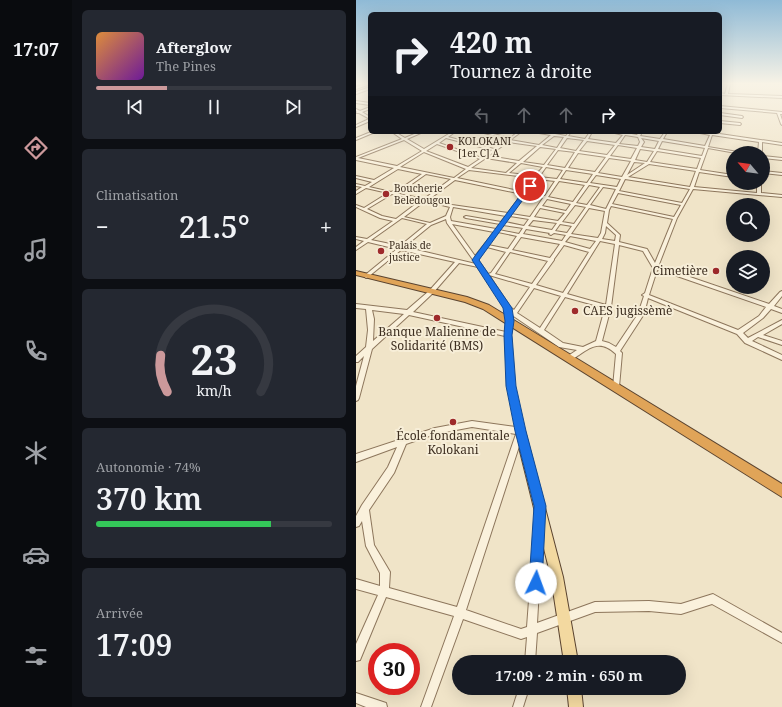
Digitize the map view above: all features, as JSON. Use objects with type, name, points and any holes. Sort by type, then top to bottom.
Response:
[{"type":"highway","points":[[356,273],[486,307],[512,318],[570,358],[782,491]]},
{"type":"main road","points":[[520,431],[557,577],[570,655]]},
{"type":"main road","points":[[575,695],[576,707]]},
{"type":"street","points":[[735,116],[742,117]]},
{"type":"street","points":[[356,126],[368,120]]},
{"type":"street","points":[[722,122],[740,124]]},
{"type":"street","points":[[356,139],[369,134]]},
{"type":"street","points":[[396,134],[424,150],[469,168],[602,186],[683,204]]},
{"type":"street","points":[[356,158],[417,134]]},
{"type":"street","points":[[356,193],[451,134]]},
{"type":"street","points":[[488,134],[509,140],[726,175]]},
{"type":"street","points":[[356,249],[517,134]]},
{"type":"street","points":[[547,134],[703,157]]},
{"type":"street","points":[[475,260],[568,134]]},
{"type":"street","points":[[493,274],[547,198],[590,134]]},
{"type":"street","points":[[546,240],[624,134]]},
{"type":"street","points":[[628,134],[639,137],[726,150]]},
{"type":"street","points":[[541,331],[603,234],[607,210],[624,178],[631,160],[642,142],[638,135],[639,134]]},
{"type":"street","points":[[624,178],[648,163],[665,134]]},
{"type":"street","points":[[617,351],[641,314],[654,268],[675,218],[691,188],[711,134]]},
{"type":"street","points":[[717,134],[782,144]]},
{"type":"street","points":[[506,174],[522,163],[540,145],[554,135]]},
{"type":"street","points":[[446,137],[495,150]]},
{"type":"street","points":[[761,141],[761,146]]},
{"type":"street","points":[[437,143],[484,158],[691,188],[782,196]]},
{"type":"street","points":[[770,157],[782,159]]},
{"type":"street","points":[[356,158],[424,174],[607,210]]},
{"type":"street","points":[[770,173],[782,174]]},
{"type":"street","points":[[365,209],[424,174]]},
{"type":"street","points":[[356,177],[374,181]]},
{"type":"street","points":[[356,185],[395,192],[452,206],[575,225]]},
{"type":"street","points":[[426,707],[460,613],[520,431],[511,386],[508,335],[512,318],[602,186]]},
{"type":"street","points":[[610,205],[675,218]]},
{"type":"street","points":[[356,206],[381,216],[397,220]]},
{"type":"street","points":[[448,219],[452,206]]},
{"type":"street","points":[[540,207],[567,212]]},
{"type":"street","points":[[402,217],[430,224]]},
{"type":"street","points":[[466,217],[618,243],[645,250],[654,268],[679,275],[782,311]]},
{"type":"street","points":[[448,219],[508,308],[512,318],[541,331],[561,345],[583,349]]},
{"type":"street","points":[[366,276],[430,224],[448,219],[497,231],[563,243],[592,251]]},
{"type":"street","points":[[599,343],[608,307],[618,243],[618,235],[605,223]]},
{"type":"street","points":[[356,238],[480,266]]},
{"type":"street","points":[[486,246],[508,252],[552,260]]},
{"type":"street","points":[[356,360],[406,312],[431,292],[458,261]]},
{"type":"street","points":[[484,272],[608,307]]},
{"type":"street","points":[[739,334],[761,317],[782,293]]},
{"type":"street","points":[[645,296],[739,334],[747,341],[782,358]]},
{"type":"street","points":[[356,306],[406,312],[508,335]]},
{"type":"street","points":[[356,398],[370,347],[372,323],[368,308]]},
{"type":"street","points":[[747,341],[782,322]]},
{"type":"street","points":[[757,335],[782,343]]},
{"type":"street","points":[[570,358],[592,344],[599,343],[613,346],[620,353],[616,387]]},
{"type":"street","points":[[356,458],[435,430],[472,424],[520,431]]},
{"type":"street","points":[[356,523],[391,470],[403,442]]},
{"type":"street","points":[[531,655],[540,506]]},
{"type":"street","points":[[356,656],[384,592],[385,572],[370,546],[366,508]]},
{"type":"street","points":[[356,584],[460,613],[520,634],[595,607],[649,606],[681,609],[713,599],[782,638]]},
{"type":"street","points":[[518,707],[522,695]]},
{"type":"street","points":[[356,698],[382,707]]},
{"type":"place","name":"KOLOKANI [1er C] A","points":[[450,147]]},
{"type":"place","name":"Boucherie Beledougou","points":[[386,194]]},
{"type":"place","name":"Palais de justice","points":[[381,251]]},
{"type":"place","name":"Cimetière","points":[[716,271]]},
{"type":"place","name":"CAES jugissèmè","points":[[575,311]]},
{"type":"place","name":"Banque Malienne de Solidarité (BMS)","points":[[437,318]]},
{"type":"place","name":"École fondamentale Kolokani","points":[[453,422]]},
{"type":"route","points":[[530,186],[475,260],[508,308],[510,321],[508,335],[511,386],[520,431],[540,506],[536,583]]}]
